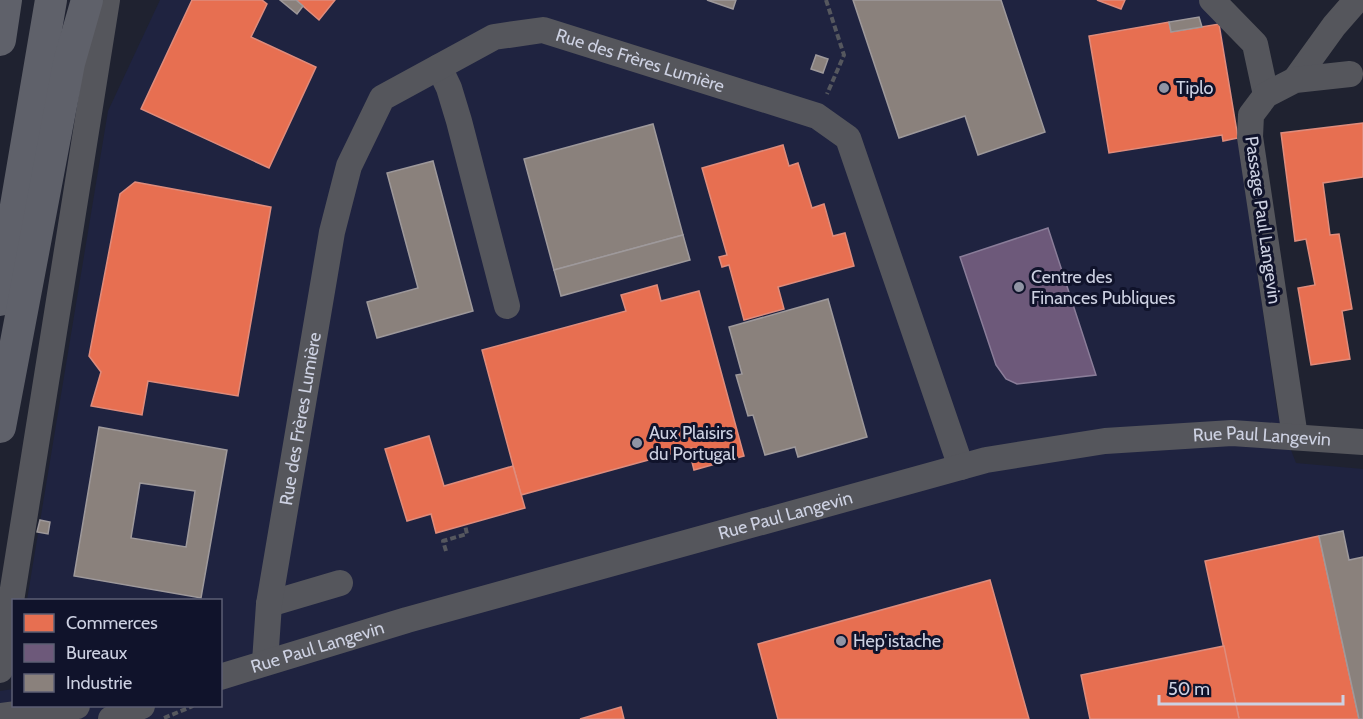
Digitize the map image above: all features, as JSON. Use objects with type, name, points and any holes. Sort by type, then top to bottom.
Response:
[{"type":"main road","points":[[0,40],[6,0]]},
{"type":"main road","points":[[0,196],[33,0]]},
{"type":"main road","points":[[0,300],[51,0]]},
{"type":"main road","points":[[0,427],[69,63],[87,0]]},
{"type":"street","points":[[12,681],[0,672],[107,0]]},
{"type":"street","points":[[1212,0],[1255,44],[1266,95],[1295,80],[1350,74]]},
{"type":"street","points":[[1295,80],[1334,26],[1354,3]]},
{"type":"street","name":"Rue des Frères Lumière","points":[[266,662],[269,604],[332,232],[349,166],[382,98],[494,37],[543,30],[817,116],[848,138],[961,467]]},
{"type":"street","points":[[440,66],[459,121],[507,306]]},
{"type":"street","name":"Passage Paul Langevin","points":[[1266,95],[1251,115],[1250,137],[1295,437]]},
{"type":"street","name":"Rue Paul Langevin","points":[[222,676],[408,620],[986,460],[1105,441],[1232,433],[1363,442]]},
{"type":"street","points":[[269,604],[340,584]]},
{"type":"street","points":[[0,716],[59,707]]},
{"type":"street","points":[[111,719],[138,707]]},
{"type":"path","points":[[817,116],[844,55],[826,0]]},
{"type":"path","points":[[446,551],[443,541],[467,534],[465,525]]},
{"type":"path","points":[[160,719],[189,707]]},
{"type":"shaded area","points":[[160,0],[1218,0],[1278,416],[1296,463],[1363,469],[1363,719],[0,719],[0,691],[12,689],[12,707],[222,707],[222,599],[27,599],[108,111]]},
{"type":"building: Commerces","points":[[192,0],[262,0],[267,4],[251,37],[316,67],[269,168],[141,109]]},
{"type":"building: Commerces","points":[[296,0],[335,0],[319,20]]},
{"type":"building: Commerces","points":[[1097,0],[1125,0],[1121,9]]},
{"type":"building: Commerces","name":"Tiplo","points":[[1169,22],[1171,32],[1219,24],[1238,138],[1223,141],[1222,135],[1109,153],[1089,36]]},
{"type":"building: Commerces","points":[[1363,123],[1363,177],[1323,183],[1330,235],[1339,234],[1352,309],[1342,311],[1350,359],[1311,365],[1298,288],[1315,285],[1306,239],[1295,241],[1281,133]]},
{"type":"building: Commerces","points":[[783,145],[789,166],[798,163],[812,208],[824,204],[833,236],[845,233],[854,266],[778,287],[784,309],[744,320],[729,265],[722,267],[719,257],[727,255],[702,168]]},
{"type":"building: Commerces","points":[[135,182],[271,207],[238,396],[148,381],[142,415],[91,406],[101,372],[89,356],[120,194]]},
{"type":"building: Commerces","points":[[657,285],[661,301],[699,291],[744,456],[694,470],[691,458],[694,457],[692,448],[521,495],[482,350],[626,311],[621,295]]},
{"type":"building: Commerces","points":[[429,436],[444,486],[513,466],[525,508],[436,533],[431,514],[407,521],[385,449]]},
{"type":"building: Commerces","points":[[1319,536],[1359,719],[1239,719],[1205,561]]},
{"type":"building: Commerces","points":[[990,580],[1029,719],[778,719],[758,644]]},
{"type":"building: Commerces","points":[[1224,646],[1239,719],[1090,719],[1081,675]]},
{"type":"building: Commerces","points":[[621,707],[624,719],[580,719]]},
{"type":"building: Bureaux","name":"Centre des Finances Publiques","points":[[1048,228],[1096,375],[1017,384],[1006,379],[996,365],[960,257]]},
{"type":"building: Industrie","points":[[280,0],[296,0],[303,6],[297,14]]},
{"type":"building: Industrie","points":[[707,0],[736,0],[733,9]]},
{"type":"building: Industrie","points":[[853,0],[1001,0],[1045,132],[978,155],[965,116],[899,138]]},
{"type":"building: Industrie","points":[[1199,17],[1202,27],[1171,32],[1169,22]]},
{"type":"building: Industrie","points":[[816,55],[828,59],[823,73],[811,69]]},
{"type":"building: Industrie","points":[[653,124],[683,235],[554,270],[524,159]]},
{"type":"building: Industrie","points":[[433,161],[473,311],[377,338],[367,302],[418,288],[387,173]]},
{"type":"building: Industrie","points":[[683,235],[690,260],[561,296],[554,270]]},
{"type":"building: Industrie","points":[[828,299],[867,437],[798,457],[795,447],[765,455],[753,415],[748,416],[736,375],[742,374],[729,327]]},
{"type":"building: Industrie","points":[[99,427],[227,450],[201,598],[74,576]],"holes":[[[140,483],[195,491],[186,547],[131,538]]]},
{"type":"building: Industrie","points":[[40,520],[50,522],[48,534],[37,532]]},
{"type":"building: Industrie","points":[[1343,531],[1349,560],[1363,557],[1363,719],[1359,719],[1319,536]]},
{"type":"place","name":"Tiplo","points":[[1164,88]]},
{"type":"place","name":"Centre des Finances Publiques","points":[[1019,287]]},
{"type":"place","name":"Aux Plaisirs du Portugal","points":[[637,443]]},
{"type":"place","name":"Hep'istache","points":[[841,641]]}]
